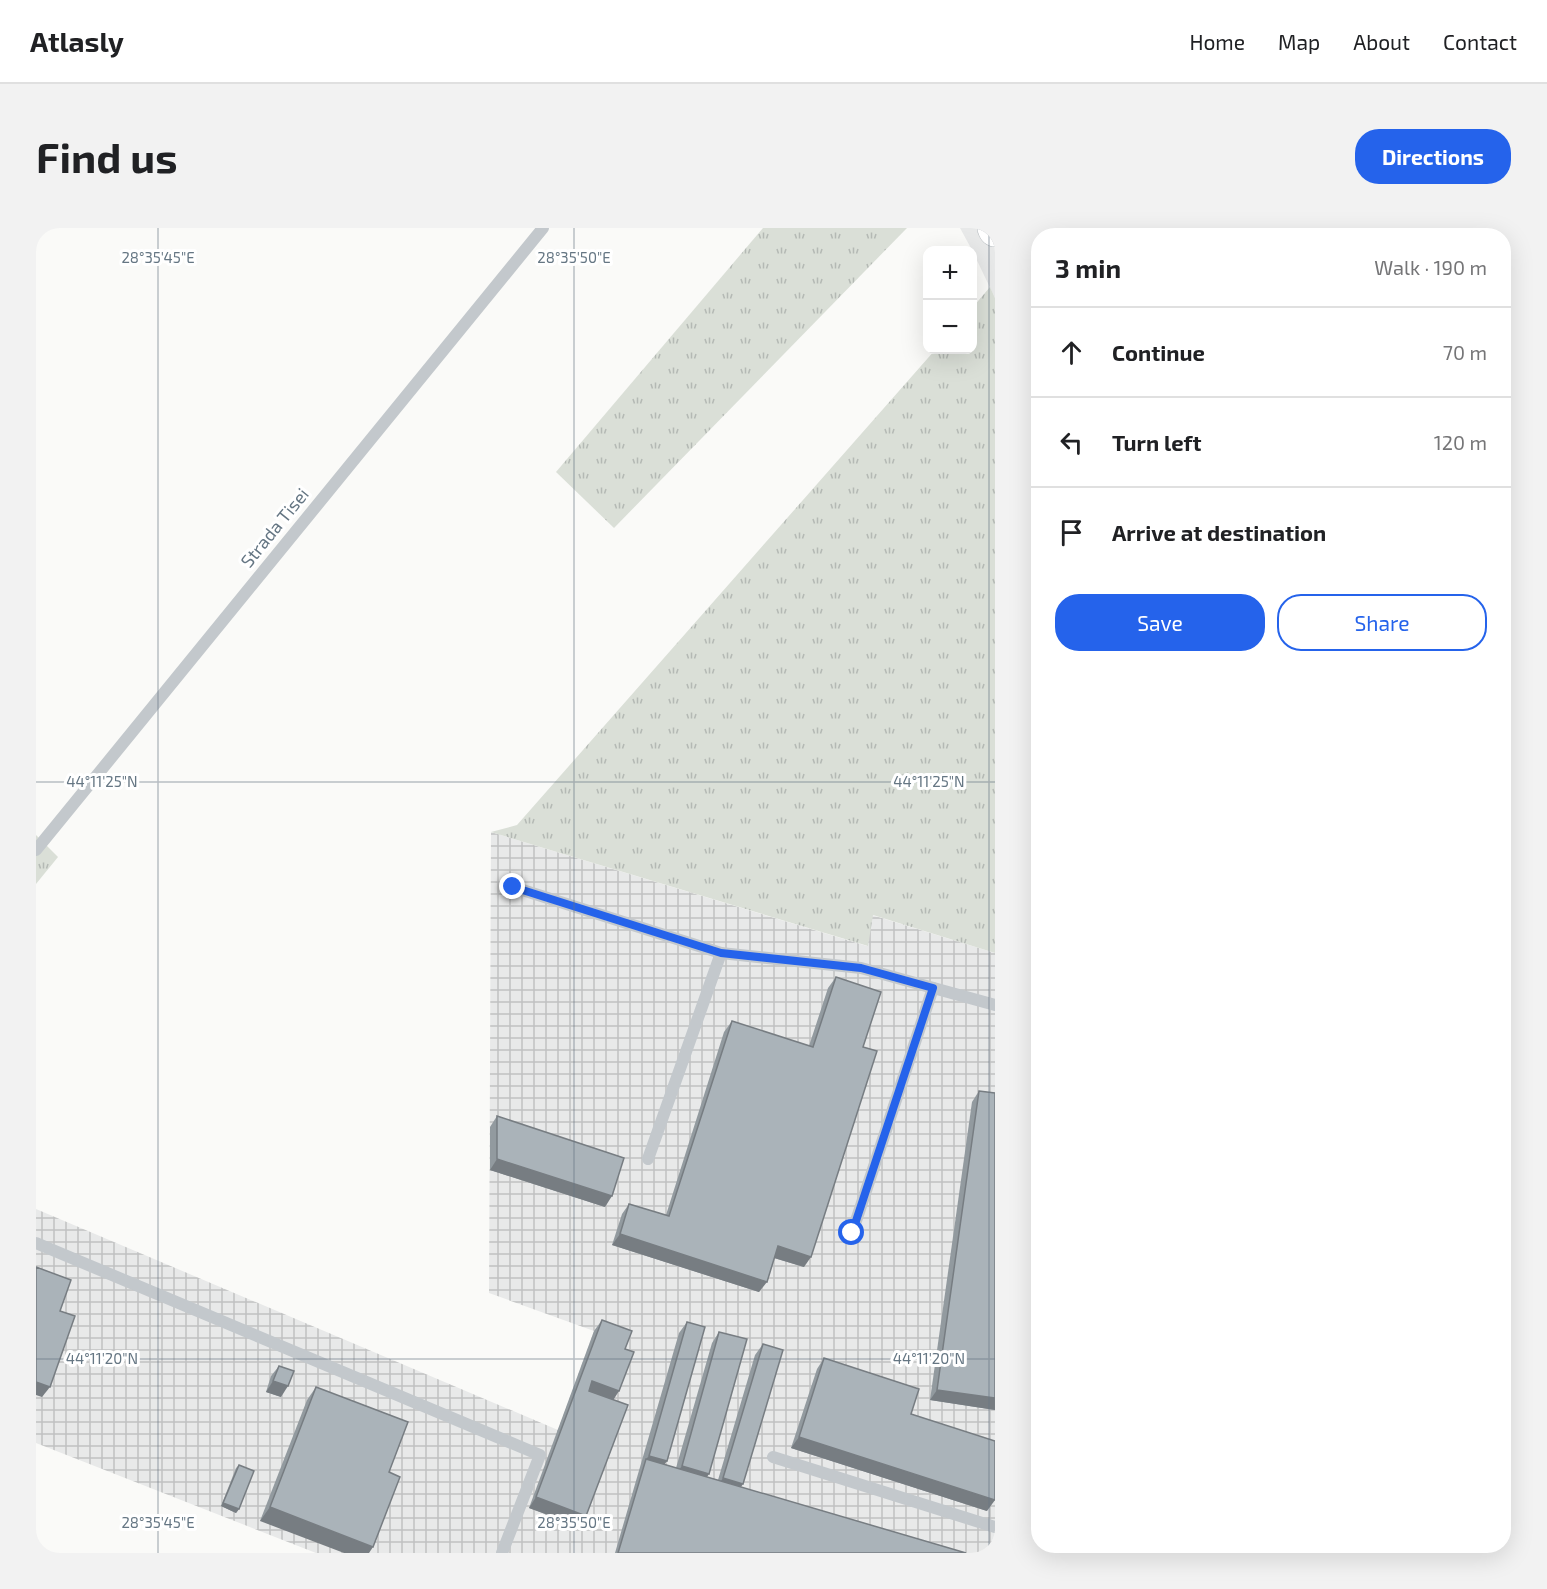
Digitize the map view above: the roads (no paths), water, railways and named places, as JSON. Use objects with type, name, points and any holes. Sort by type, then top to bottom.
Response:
[{"type":"lane","name":"Strada Tisei","points":[[36,850],[543,228]]},
{"type":"lane","points":[[513,887],[721,953],[861,968],[995,1005]]},
{"type":"lane","points":[[648,1159],[721,953]]},
{"type":"lane","points":[[852,1233],[933,988]]},
{"type":"lane","points":[[36,1243],[540,1455],[502,1553]]},
{"type":"lane","points":[[773,1457],[995,1527]]}]
